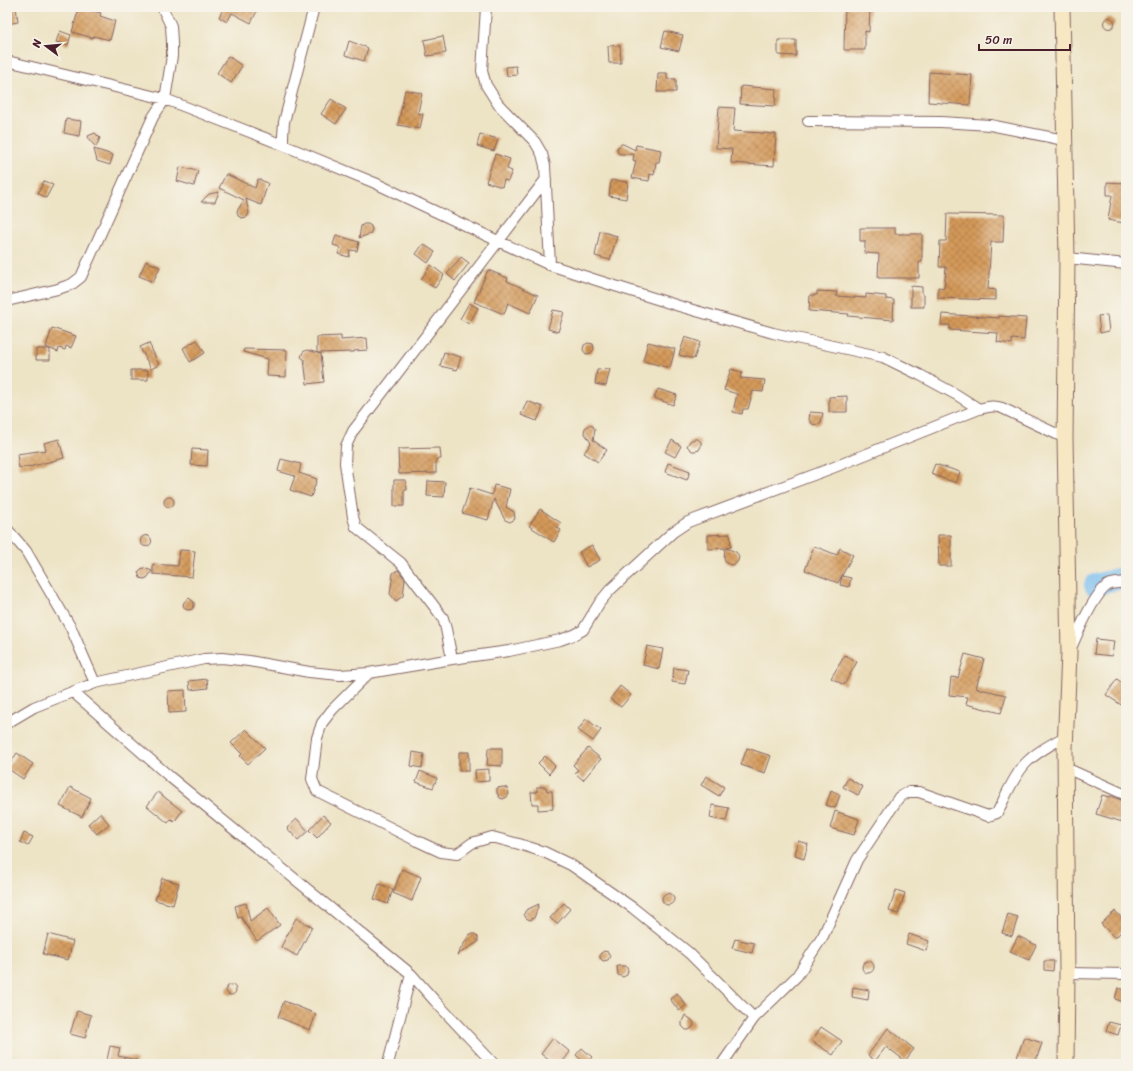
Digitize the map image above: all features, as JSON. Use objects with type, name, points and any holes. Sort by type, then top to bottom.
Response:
[{"type":"street","points":[[7,301],[58,290],[72,284],[82,277],[153,117],[165,99],[170,72],[172,42],[171,26],[162,7]]},
{"type":"street","points":[[283,145],[282,136],[284,122],[314,7]]},
{"type":"street","points":[[486,7],[482,72],[486,85],[498,104],[535,142],[542,154],[546,179],[550,265]]},
{"type":"street","points":[[1062,7],[1066,258],[1065,438],[1069,653],[1066,736],[1066,1064]]},
{"type":"street","points":[[7,61],[165,99],[375,183],[550,265],[659,300],[773,333],[882,357],[957,395],[979,410]]},
{"type":"street","points":[[808,121],[941,122],[990,125],[1064,140]]},
{"type":"street","points":[[452,659],[443,618],[401,563],[356,527],[353,517],[345,463],[346,446],[353,431],[546,179]]},
{"type":"street","points":[[1066,258],[1126,264]]},
{"type":"street","points":[[7,723],[34,707],[95,683],[196,661],[222,658],[249,660],[309,672],[340,675],[369,674],[560,640],[583,630],[600,602],[610,590],[673,532],[688,522],[832,468],[979,410],[995,406],[1065,438]]},
{"type":"street","points":[[7,529],[26,551],[71,628],[95,683]]},
{"type":"street","points":[[1069,653],[1080,629],[1102,590],[1109,584],[1126,582]]},
{"type":"street","points":[[369,674],[332,710],[322,723],[317,738],[312,779],[317,791],[441,852],[457,854],[472,843],[492,837],[544,852],[571,865],[633,908],[689,953],[754,1018]]},
{"type":"street","points":[[73,692],[170,777],[411,974],[494,1064]]},
{"type":"street","points":[[722,1064],[754,1018],[797,976],[823,936],[857,860],[899,798],[908,792],[919,792],[988,816],[996,813],[1024,764],[1043,749],[1066,736]]},
{"type":"street","points":[[1066,768],[1126,795]]},
{"type":"street","points":[[1067,973],[1126,974]]},
{"type":"street","points":[[388,1064],[411,974]]},
{"type":"building","points":[[7,7],[16,7],[18,22],[7,24]]},
{"type":"building","points":[[219,7],[259,7],[251,23],[232,13],[227,22],[219,17],[223,9]]},
{"type":"building","points":[[845,7],[870,7],[869,32],[865,31],[865,50],[844,50]]},
{"type":"building","points":[[79,8],[101,13],[100,16],[115,21],[110,40],[93,36],[93,38],[72,32]]},
{"type":"building","points":[[1109,17],[1113,19],[1115,23],[1113,27],[1109,29],[1105,27],[1103,23],[1105,19]]},
{"type":"building","points":[[60,31],[71,35],[68,45],[56,42]]},
{"type":"building","points":[[665,31],[683,35],[679,51],[661,47]]},
{"type":"building","points":[[443,36],[446,53],[427,56],[424,40]]},
{"type":"building","points":[[778,40],[796,40],[796,56],[778,55]]},
{"type":"building","points":[[349,41],[368,48],[364,61],[345,55]]},
{"type":"building","points":[[620,45],[621,63],[609,63],[608,46]]},
{"type":"building","points":[[228,56],[242,66],[231,83],[217,73]]},
{"type":"building","points":[[516,66],[517,75],[507,76],[506,67]]},
{"type":"building","points":[[929,72],[972,75],[970,105],[928,102]]},
{"type":"building","points":[[658,73],[667,73],[667,79],[676,79],[676,92],[657,92]]},
{"type":"building","points":[[741,86],[776,89],[775,106],[740,104]]},
{"type":"building","points":[[405,90],[422,93],[418,113],[423,114],[420,129],[398,125]]},
{"type":"building","points":[[331,99],[346,109],[336,124],[321,114]]},
{"type":"building","points":[[719,107],[735,108],[733,131],[776,134],[774,166],[731,163],[732,149],[716,148]]},
{"type":"building","points":[[66,119],[81,121],[79,136],[64,133]]},
{"type":"building","points":[[95,133],[100,138],[96,147],[90,141],[88,136]]},
{"type":"building","points":[[480,134],[498,139],[494,151],[477,146]]},
{"type":"building","points":[[621,144],[635,150],[636,145],[661,150],[659,162],[656,162],[654,175],[650,174],[649,181],[632,178],[636,161],[633,160],[634,154],[618,153],[617,148]]},
{"type":"building","points":[[94,149],[113,155],[110,165],[97,161]]},
{"type":"building","points":[[495,154],[510,159],[507,169],[512,171],[508,181],[504,180],[502,187],[486,182]]},
{"type":"building","points":[[180,167],[198,171],[194,186],[177,181]]},
{"type":"building","points":[[226,174],[255,188],[258,179],[268,183],[261,205],[246,199],[249,213],[247,217],[242,218],[238,216],[237,211],[244,200],[219,188]]},
{"type":"building","points":[[611,180],[628,182],[626,199],[609,196]]},
{"type":"building","points":[[44,181],[53,185],[46,198],[38,193]]},
{"type":"building","points":[[1107,182],[1126,183],[1126,209],[1124,223],[1108,220],[1112,195],[1107,195]]},
{"type":"building","points":[[219,192],[215,202],[201,202],[209,194]]},
{"type":"building","points":[[947,214],[1004,215],[1003,242],[991,242],[988,289],[996,290],[996,300],[938,298],[938,287],[944,288],[946,267],[939,267],[940,241],[946,241]]},
{"type":"building","points":[[364,224],[371,226],[372,230],[370,234],[359,238],[361,226]]},
{"type":"building","points":[[860,228],[895,228],[895,234],[922,234],[922,262],[919,262],[919,278],[878,278],[879,254],[865,253],[865,241],[860,241]]},
{"type":"building","points":[[600,231],[617,236],[610,260],[595,256]]},
{"type":"building","points":[[336,235],[359,242],[357,251],[350,250],[349,257],[338,254],[340,247],[333,245]]},
{"type":"building","points":[[423,244],[435,252],[428,263],[416,254]]},
{"type":"building","points":[[461,257],[469,263],[455,281],[447,274]]},
{"type":"building","points":[[146,261],[160,267],[153,282],[139,276]]},
{"type":"building","points":[[431,265],[444,275],[435,288],[421,279]]},
{"type":"building","points":[[488,270],[508,278],[507,281],[538,295],[530,313],[508,303],[504,314],[474,302]]},
{"type":"building","points":[[911,286],[922,287],[924,307],[911,307]]},
{"type":"building","points":[[817,291],[837,292],[836,296],[866,298],[866,294],[886,296],[886,299],[894,300],[893,320],[848,316],[849,314],[809,311],[810,295],[817,295]]},
{"type":"building","points":[[469,303],[478,308],[469,324],[460,319]]},
{"type":"building","points":[[553,310],[564,312],[558,332],[548,329]]},
{"type":"building","points":[[942,314],[999,318],[999,316],[1026,318],[1024,340],[1012,339],[1012,344],[997,342],[998,333],[950,330],[950,325],[941,325]]},
{"type":"building","points":[[1107,315],[1109,331],[1100,333],[1098,316]]},
{"type":"building","points":[[52,328],[76,336],[71,348],[66,346],[65,350],[59,348],[58,352],[46,347]]},
{"type":"building","points":[[341,336],[341,340],[367,338],[368,350],[317,353],[317,337]]},
{"type":"building","points":[[685,337],[700,342],[694,359],[679,355]]},
{"type":"building","points":[[197,340],[205,353],[190,362],[183,348]]},
{"type":"building","points":[[648,342],[675,349],[670,368],[643,361]]},
{"type":"building","points":[[149,343],[159,365],[151,369],[140,347]]},
{"type":"building","points":[[588,343],[593,344],[594,349],[591,353],[586,354],[583,350],[584,345]]},
{"type":"building","points":[[36,349],[50,349],[50,360],[36,360]]},
{"type":"building","points":[[244,349],[287,350],[286,377],[267,376],[268,359],[243,352]]},
{"type":"building","points":[[307,350],[321,354],[324,382],[307,384],[304,359],[301,357],[303,352]]},
{"type":"building","points":[[444,352],[461,357],[457,370],[440,366]]},
{"type":"building","points":[[610,369],[606,386],[595,384],[597,370]]},
{"type":"building","points":[[731,369],[742,372],[740,378],[765,380],[763,392],[753,391],[748,409],[743,409],[742,414],[733,412],[737,394],[724,390]]},
{"type":"building","points":[[131,370],[148,370],[148,380],[131,380]]},
{"type":"building","points":[[658,389],[677,395],[673,405],[654,398]]},
{"type":"building","points":[[847,396],[847,412],[829,412],[829,397]]},
{"type":"building","points":[[527,401],[543,407],[537,421],[521,415]]},
{"type":"building","points":[[810,412],[823,413],[821,422],[817,425],[812,424],[809,420]]},
{"type":"building","points":[[589,425],[593,426],[595,430],[593,440],[607,450],[598,462],[584,453],[591,443],[584,432],[585,428]]},
{"type":"building","points":[[59,439],[64,458],[19,468],[17,454],[46,450],[44,443]]},
{"type":"building","points":[[698,439],[701,442],[701,446],[699,450],[692,451],[687,446],[690,441]]},
{"type":"building","points":[[672,440],[681,446],[675,457],[665,452]]},
{"type":"building","points":[[440,448],[441,459],[436,459],[436,473],[399,474],[398,449]]},
{"type":"building","points":[[192,449],[208,450],[207,466],[191,465]]},
{"type":"building","points":[[281,459],[301,464],[299,473],[317,479],[311,497],[290,490],[295,476],[278,471]]},
{"type":"building","points":[[668,463],[690,471],[687,480],[665,472]]},
{"type":"building","points":[[935,464],[960,472],[956,483],[931,474]]},
{"type":"building","points":[[394,480],[406,480],[407,490],[404,490],[404,506],[394,506]]},
{"type":"building","points":[[428,481],[445,482],[444,497],[427,496]]},
{"type":"building","points":[[494,485],[510,489],[506,507],[514,512],[515,519],[510,522],[505,520],[494,499],[488,520],[462,513],[470,488],[492,495]]},
{"type":"building","points":[[167,497],[171,497],[173,498],[173,506],[167,507],[164,504],[164,500]]},
{"type":"building","points":[[540,509],[561,523],[557,528],[561,530],[554,542],[529,526]]},
{"type":"building","points":[[730,534],[731,547],[726,548],[736,552],[739,556],[738,561],[731,565],[726,563],[724,559],[725,548],[708,549],[708,535]]},
{"type":"building","points":[[146,535],[150,537],[152,541],[150,545],[146,547],[142,545],[140,541],[142,537]]},
{"type":"building","points":[[938,535],[951,535],[951,566],[939,566]]},
{"type":"building","points":[[592,545],[600,560],[587,567],[579,552]]},
{"type":"building","points":[[814,546],[837,555],[840,548],[853,555],[838,583],[805,570]]},
{"type":"building","points":[[180,550],[195,551],[192,577],[153,574],[153,564],[178,566]]},
{"type":"building","points":[[144,568],[152,571],[147,578],[144,579],[140,578],[138,572]]},
{"type":"building","points":[[398,570],[405,579],[403,596],[396,601],[390,594],[393,573]]},
{"type":"building","points":[[842,576],[851,578],[849,587],[840,585]]},
{"type":"building","points":[[189,598],[194,602],[194,606],[189,610],[185,609],[183,605]]},
{"type":"building","points":[[1096,639],[1114,641],[1112,656],[1094,654]]},
{"type":"building","points":[[647,646],[663,649],[659,669],[643,665]]},
{"type":"building","points":[[965,654],[984,659],[976,688],[1006,695],[1001,713],[966,704],[968,697],[949,695],[951,677],[958,678]]},
{"type":"building","points":[[845,655],[857,662],[844,685],[831,678]]},
{"type":"building","points":[[674,668],[688,670],[685,684],[672,682]]},
{"type":"building","points":[[207,679],[208,688],[190,690],[189,681]]},
{"type":"building","points":[[1117,679],[1126,686],[1126,708],[1106,695]]},
{"type":"building","points":[[620,686],[631,695],[621,707],[610,699]]},
{"type":"building","points":[[185,690],[186,712],[169,713],[168,691]]},
{"type":"building","points":[[586,719],[601,730],[593,741],[578,730]]},
{"type":"building","points":[[246,729],[265,748],[248,764],[240,756],[242,754],[231,743]]},
{"type":"building","points":[[488,748],[502,748],[502,766],[487,765]]},
{"type":"building","points":[[588,748],[601,759],[583,780],[575,773],[578,770],[573,765]]},
{"type":"building","points":[[747,748],[771,756],[765,773],[741,765]]},
{"type":"building","points":[[413,752],[424,754],[422,768],[411,766]]},
{"type":"building","points":[[459,752],[469,752],[469,771],[459,771]]},
{"type":"building","points":[[17,753],[33,764],[23,779],[7,768]]},
{"type":"building","points":[[545,756],[555,766],[549,774],[538,763]]},
{"type":"building","points":[[489,769],[489,781],[476,782],[475,770]]},
{"type":"building","points":[[420,771],[437,778],[433,788],[416,782]]},
{"type":"building","points":[[706,776],[724,787],[719,796],[701,785]]},
{"type":"building","points":[[848,778],[863,787],[858,795],[843,787]]},
{"type":"building","points":[[70,787],[91,798],[82,817],[60,806]]},
{"type":"building","points":[[537,787],[546,787],[547,791],[552,791],[553,809],[538,810],[538,804],[532,804],[531,792],[537,792]]},
{"type":"building","points":[[497,788],[507,788],[509,794],[503,799],[500,798],[497,793]]},
{"type":"building","points":[[831,791],[840,795],[835,808],[826,805]]},
{"type":"building","points":[[158,792],[182,811],[174,822],[171,819],[168,823],[147,806]]},
{"type":"building","points":[[1102,795],[1109,797],[1111,796],[1126,802],[1126,823],[1096,814]]},
{"type":"building","points":[[712,805],[729,808],[726,821],[710,818]]},
{"type":"building","points":[[835,811],[859,819],[854,835],[830,828]]},
{"type":"building","points":[[100,813],[109,824],[97,834],[88,824]]},
{"type":"building","points":[[323,815],[331,822],[317,838],[309,830]]},
{"type":"building","points":[[297,819],[308,831],[298,840],[287,828]]},
{"type":"building","points":[[24,833],[33,837],[28,846],[20,842]]},
{"type":"building","points":[[798,841],[808,844],[804,859],[795,856]]},
{"type":"building","points":[[402,869],[421,877],[412,901],[393,893]]},
{"type":"building","points":[[162,878],[179,883],[173,905],[155,900]]},
{"type":"building","points":[[379,884],[393,889],[388,904],[374,899]]},
{"type":"building","points":[[896,890],[905,893],[898,914],[889,911]]},
{"type":"building","points":[[668,893],[672,895],[674,899],[672,903],[668,905],[664,903],[662,899],[664,895]]},
{"type":"building","points":[[246,903],[250,921],[268,908],[280,925],[257,941],[241,917],[238,918],[235,906]]},
{"type":"building","points":[[564,903],[570,909],[557,924],[550,918]]},
{"type":"building","points":[[539,904],[534,918],[530,920],[526,918],[524,914],[526,910]]},
{"type":"building","points":[[1115,911],[1126,923],[1126,927],[1115,938],[1101,924]]},
{"type":"building","points":[[1008,914],[1018,917],[1012,936],[1002,933]]},
{"type":"building","points":[[296,918],[312,927],[297,956],[281,947]]},
{"type":"building","points":[[48,934],[73,941],[68,960],[43,954]]},
{"type":"building","points":[[470,934],[475,934],[478,937],[478,942],[457,955]]},
{"type":"building","points":[[909,934],[929,941],[926,951],[906,944]]},
{"type":"building","points":[[1018,936],[1036,945],[1029,960],[1010,952]]},
{"type":"building","points":[[735,939],[754,943],[752,953],[732,948]]},
{"type":"building","points":[[604,951],[608,952],[610,956],[608,960],[603,961],[600,958],[600,954]]},
{"type":"building","points":[[868,961],[872,963],[874,967],[872,971],[868,973],[864,971],[862,967],[864,963]]},
{"type":"building","points":[[1044,961],[1054,961],[1053,971],[1044,970]]},
{"type":"building","points":[[617,966],[626,966],[628,970],[627,975],[623,977],[618,975]]},
{"type":"building","points":[[229,985],[233,985],[235,986],[235,994],[229,995],[226,992],[226,988]]},
{"type":"building","points":[[853,987],[869,990],[868,1000],[852,997]]},
{"type":"building","points":[[1118,988],[1126,990],[1126,1003],[1115,999]]},
{"type":"building","points":[[677,993],[686,1005],[679,1011],[670,999]]},
{"type":"building","points":[[284,1001],[316,1014],[310,1030],[278,1017]]},
{"type":"building","points":[[77,1011],[91,1015],[85,1038],[70,1034]]},
{"type":"building","points":[[685,1015],[694,1023],[693,1027],[689,1030],[686,1030],[682,1026]]},
{"type":"building","points":[[1109,1022],[1121,1025],[1118,1035],[1106,1031]]},
{"type":"building","points":[[821,1027],[842,1041],[833,1055],[812,1041]]},
{"type":"building","points":[[888,1028],[914,1049],[905,1061],[886,1047],[875,1061],[868,1055]]},
{"type":"building","points":[[1024,1037],[1042,1043],[1035,1063],[1017,1058]]},
{"type":"building","points":[[553,1038],[570,1052],[561,1064],[554,1064],[541,1054]]},
{"type":"building","points":[[110,1046],[120,1048],[118,1056],[137,1060],[136,1064],[106,1064]]},
{"type":"building","points":[[582,1048],[592,1057],[586,1064],[576,1055]]},
{"type":"waterway","points":[[1095,585],[1126,577]]}]
